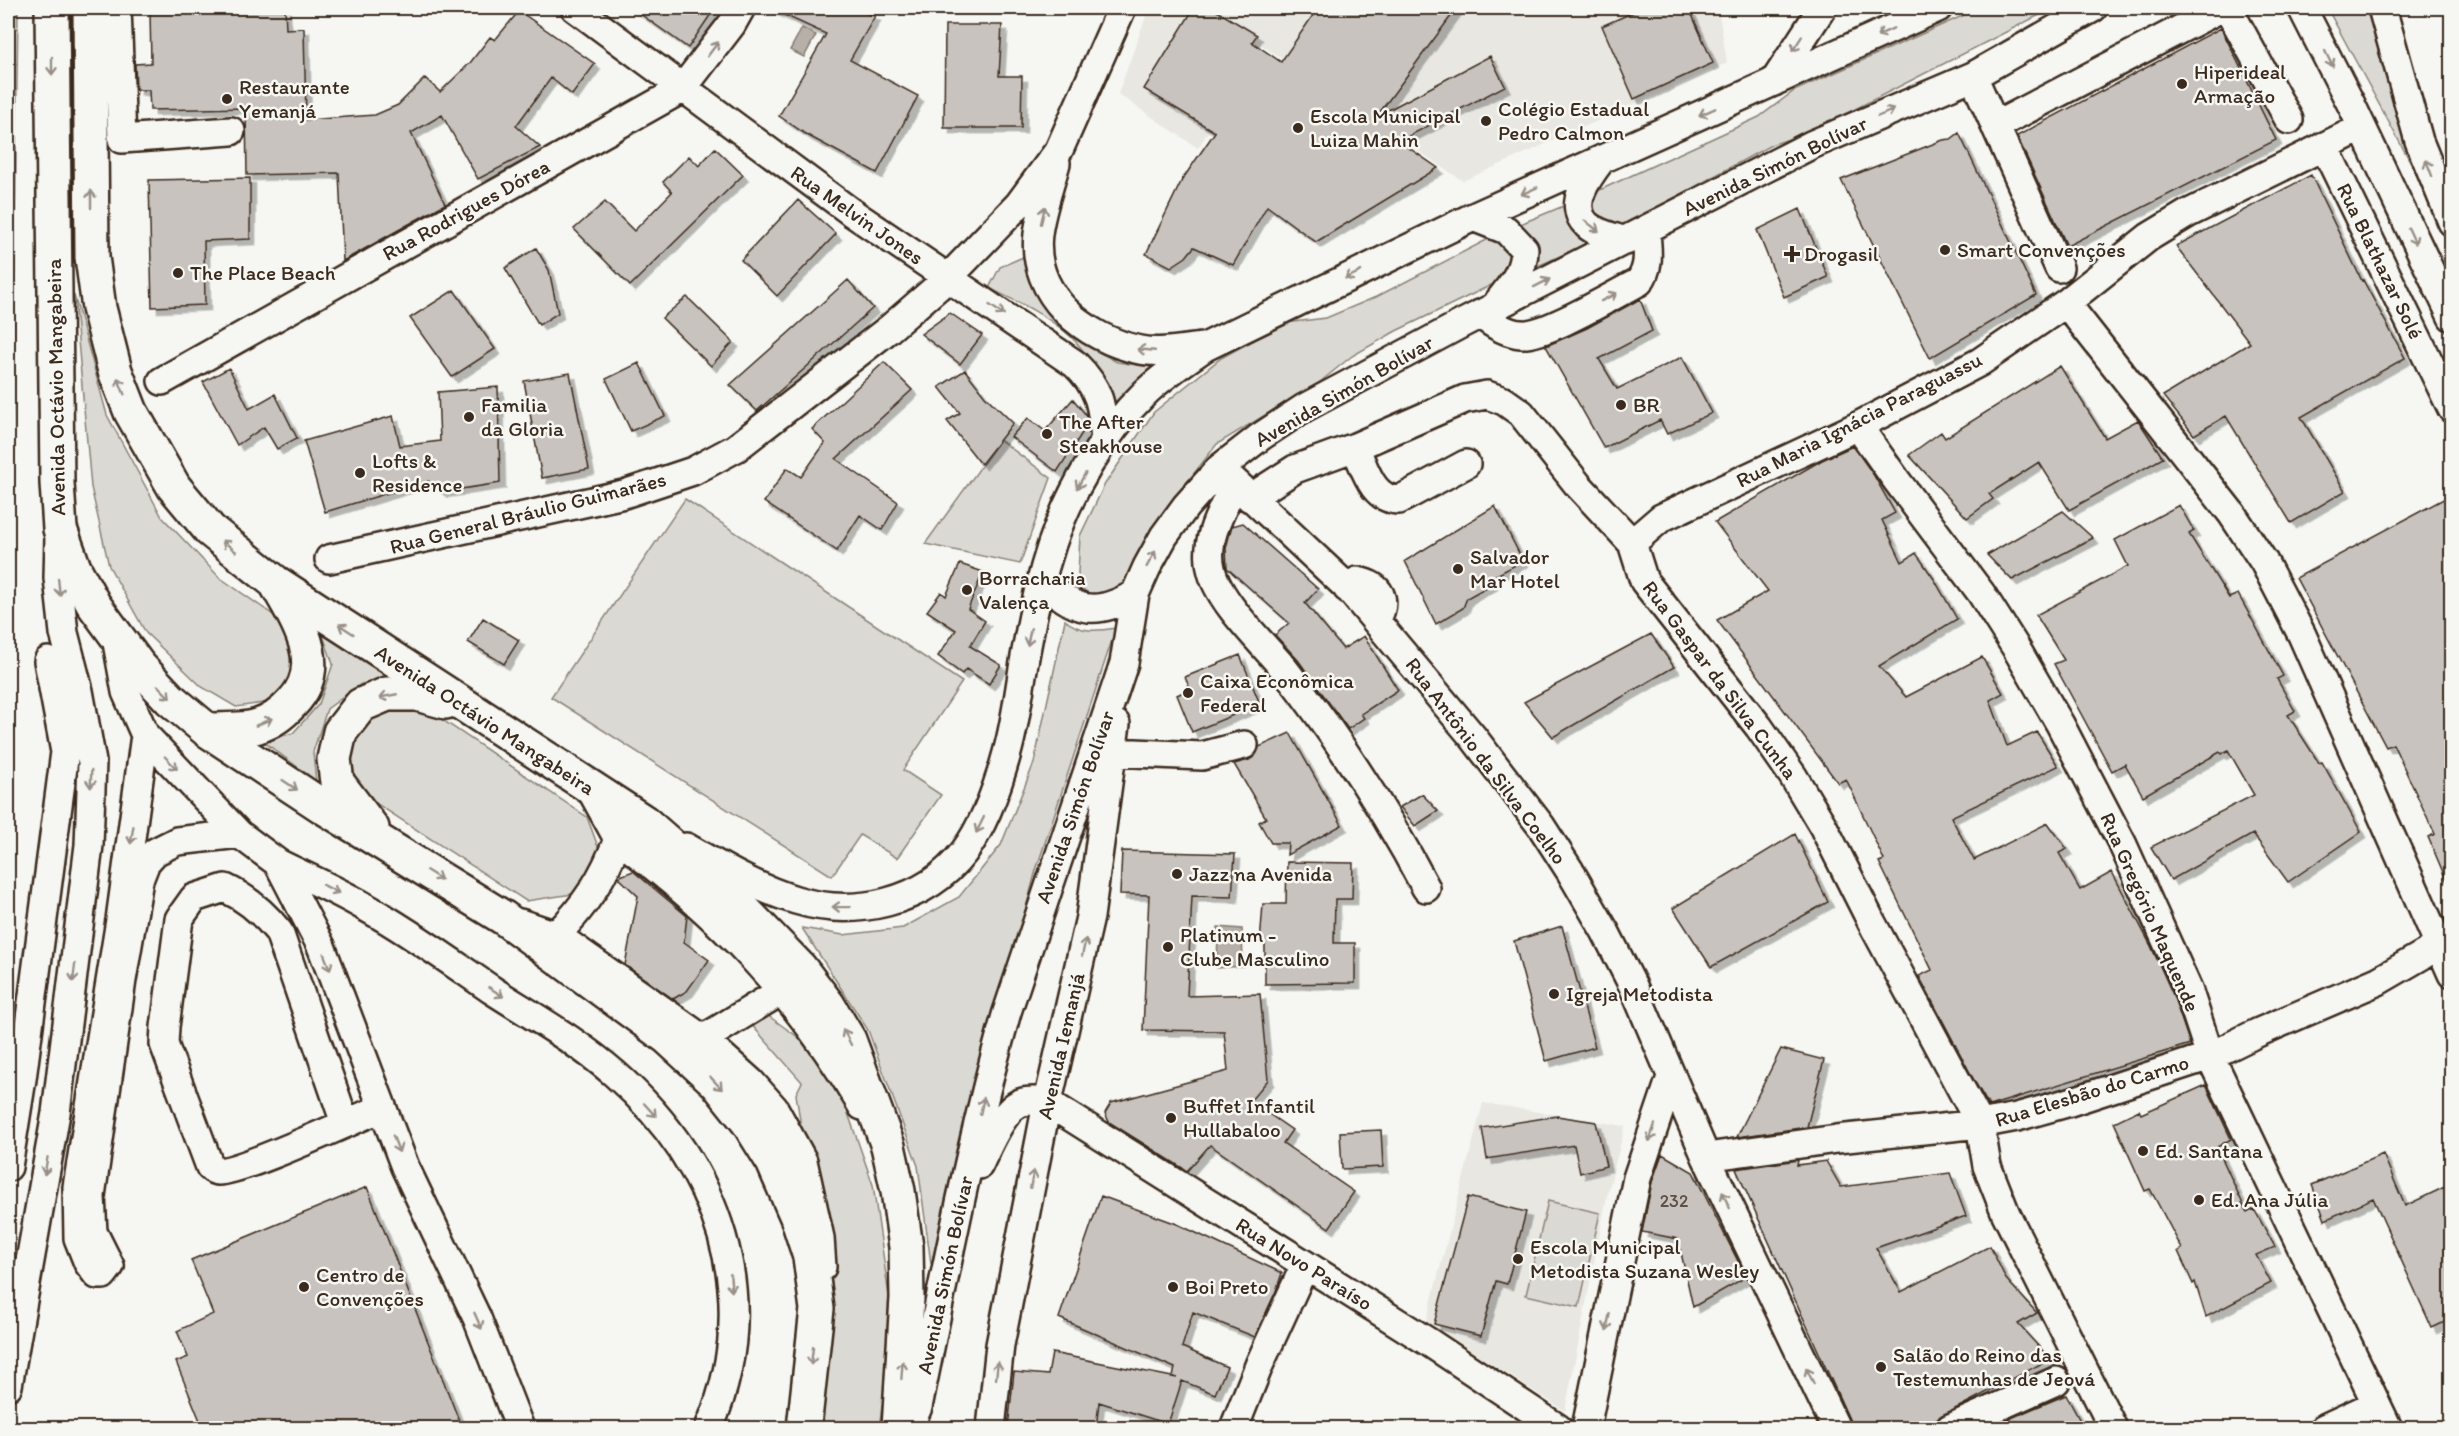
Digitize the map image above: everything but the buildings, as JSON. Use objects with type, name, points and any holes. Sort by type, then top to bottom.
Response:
[{"type":"main road","name":"Avenida Octávio Mangabeira","points":[[52,8],[54,341],[60,529],[74,568],[94,605],[139,666],[170,699],[207,729],[322,806],[504,918],[668,1038],[717,1082],[748,1122],[773,1162],[789,1198],[810,1257],[818,1309],[804,1428]]},
{"type":"main road","name":"Avenida Octávio Mangabeira","points":[[90,8],[92,257],[99,308],[115,371],[131,412],[174,487],[210,530],[275,582],[591,790],[631,830],[740,906],[800,968],[828,1005],[849,1040],[888,1146],[898,1191],[906,1247],[907,1298],[899,1428]]},
{"type":"main road","points":[[207,729],[258,726],[282,714],[301,694],[309,667],[308,645],[275,582]]},
{"type":"main road","points":[[385,844],[337,782],[334,759],[340,732],[361,705],[387,694],[417,694],[465,708]]},
{"type":"street","points":[[117,8],[122,139],[231,131]]},
{"type":"street","name":"Rua Melvin Jones","points":[[575,8],[851,212],[1060,352],[1085,374],[1097,392],[1101,402],[1105,441]]},
{"type":"street","name":"Rua Rodrigues Dórea","points":[[162,381],[682,89],[732,24],[741,8]]},
{"type":"street","name":"Rua General Bráulio Guimarães","points":[[330,559],[554,511],[656,485],[693,471],[736,448],[889,329],[948,278],[1019,204],[1059,150],[1122,8]]},
{"type":"street","points":[[1774,82],[1822,8]]},
{"type":"street","points":[[631,830],[798,901],[833,908],[855,907],[898,900],[919,890],[943,873],[964,852],[988,808],[1010,743],[1027,644],[1042,580],[1052,543],[1066,510],[1105,441],[1143,395],[1168,373],[1205,347],[1473,217],[1938,8]]},
{"type":"street","name":"Avenida Simón Bolívar","points":[[909,1428],[918,1407],[958,1209],[991,1067],[1007,1012],[1124,663],[1135,594],[1164,536],[1186,506],[1235,483],[1260,437],[1304,408],[1487,311],[1811,145],[1972,76],[2093,8]]},
{"type":"street","points":[[1995,126],[2222,8]]},
{"type":"street","points":[[2228,8],[2289,120]]},
{"type":"street","points":[[2302,8],[2451,317]]},
{"type":"street","points":[[2382,8],[2419,141],[2451,222]]},
{"type":"street","points":[[1972,76],[2059,268]]},
{"type":"street","name":"Rua Maria Ignácia Paraguassu","points":[[1632,543],[1660,518],[1858,426],[1980,362],[2066,303],[2149,237],[2187,214],[2361,128]]},
{"type":"street","name":"Rua Blathazar Solé","points":[[2324,146],[2451,409]]},
{"type":"street","points":[[1059,150],[1038,235],[1039,261],[1047,285],[1060,305],[1087,329],[1119,344],[1141,350],[1205,347]]},
{"type":"street","points":[[1473,217],[1506,230],[1524,249],[1524,261],[1520,274],[1487,311],[1505,331],[1523,335],[1541,331],[1639,282],[1646,272],[1648,260],[1636,236],[1600,232],[1587,225],[1581,215],[1578,200],[1587,179],[1602,159]]},
{"type":"street","points":[[2066,303],[2232,514],[2264,562],[2302,635],[2444,941],[2451,974]]},
{"type":"street","name":"Rua Gaspar da Silva Cunha","points":[[1235,483],[1295,469],[1355,447],[1465,399],[1486,395],[1504,401],[1521,413],[1578,485],[1632,543],[1644,581],[1759,727],[1793,776],[1823,826],[1872,923],[1980,1124],[1987,1166],[2002,1206],[2113,1428]]},
{"type":"street","name":"Rua Gregório Maquende","points":[[1858,426],[1897,482],[1981,593],[2060,724],[2123,845],[2188,989],[2210,1056],[2388,1428]]},
{"type":"street","points":[[1355,447],[1374,488],[1389,500],[1399,500],[1466,464]]},
{"type":"street","points":[[1235,483],[1212,532],[1210,566],[1214,579],[1241,618],[1285,670],[1334,737],[1386,818],[1426,888]]},
{"type":"street","name":"Rua Antônio da Silva Coelho","points":[[1235,483],[1347,588],[1473,737],[1540,826],[1605,931],[1633,986],[1706,1157],[1836,1428]]},
{"type":"street","points":[[8,1386],[56,1113],[89,845],[92,762],[79,691],[64,633],[58,578],[60,529]]},
{"type":"street","points":[[1042,580],[1062,599],[1090,610],[1119,603],[1135,594]]},
{"type":"street","points":[[116,636],[126,692],[145,735],[239,834],[278,863],[368,908],[549,1025],[614,1074],[678,1143],[695,1170],[720,1222],[731,1280],[733,1336],[728,1373],[709,1428]]},
{"type":"street","points":[[8,1167],[22,1079],[65,752],[48,661]]},
{"type":"street","name":"Avenida Iemanjá","points":[[991,1428],[1000,1345],[1047,1102],[1090,917],[1124,663]]},
{"type":"street","points":[[145,735],[120,920],[77,1187],[78,1238],[88,1263],[98,1275],[103,1275],[110,1266],[93,1232],[91,1196],[139,880],[146,862],[166,845],[177,841],[239,834]]},
{"type":"street","points":[[1112,752],[1202,756],[1244,744]]},
{"type":"street","points":[[556,935],[594,892],[608,865],[631,830]]},
{"type":"street","points":[[631,830],[783,990],[826,1046],[888,1146]]},
{"type":"street","points":[[278,863],[321,946],[405,1167],[477,1318],[520,1428]]},
{"type":"street","points":[[345,1123],[279,932],[268,918],[235,892],[225,888],[194,898],[179,919],[167,1000],[164,1044],[210,1167],[218,1171],[247,1164],[345,1123],[382,1107]]},
{"type":"street","points":[[504,918],[556,935],[703,1038],[751,1082],[774,1108],[803,1161],[820,1238],[822,1269],[818,1309]]},
{"type":"street","name":"Rua Elesbão do Carmo","points":[[1706,1157],[1838,1139],[1980,1124],[2018,1117],[2070,1102],[2210,1056],[2267,1028],[2378,981],[2444,941]]},
{"type":"street","points":[[703,1038],[783,990]]},
{"type":"street","points":[[1586,1428],[1637,1178],[1671,1077]]},
{"type":"street","points":[[958,1209],[1005,1115],[1023,1101],[1047,1102]]},
{"type":"street","name":"Rua Novo Paraíso","points":[[1047,1102],[1430,1343],[1558,1428]]},
{"type":"street","points":[[1234,1428],[1260,1363],[1305,1265]]},
{"type":"street","points":[[1950,1428],[2056,1381]]},
{"type":"street","points":[[2324,1428],[2376,1404]]},
{"type":"shaded area","points":[[8,8],[18,8],[10,593],[8,593]]},
{"type":"shaded area","name":"Colégio Estadual Pedro Calmon","points":[[1149,8],[1718,8],[1727,63],[1463,181],[1262,45],[1198,148],[1118,94]]},
{"type":"shaded area","points":[[1980,8],[2053,8],[1812,131],[1771,145],[1607,235],[1520,274],[1506,278],[1396,331],[1352,356],[1320,382],[1217,444],[1167,508],[1124,590],[1092,597],[1081,587],[1078,573],[1080,536],[1105,484],[1154,412],[1221,358],[1285,323],[1326,318],[1376,297],[1506,230],[1578,200],[1759,117],[1794,91]]},
{"type":"shaded area","points":[[2327,8],[2372,8],[2412,165]]},
{"type":"shaded area","points":[[802,28],[816,35],[804,57],[790,50]]},
{"type":"shaded area","points":[[1023,257],[1041,300],[1070,336],[1041,315],[989,288],[1000,267]]},
{"type":"shaded area","points":[[74,295],[107,415],[162,517],[219,577],[279,619],[292,643],[292,675],[270,702],[236,707],[202,687],[146,633],[109,566],[91,487]]},
{"type":"shaded area","points":[[1070,336],[1117,362],[1152,367],[1115,407],[1096,369]]},
{"type":"shaded area","points":[[1000,440],[1051,478],[1020,564],[925,544]]},
{"type":"shaded area","points":[[685,499],[962,682],[903,770],[941,795],[897,858],[860,835],[832,876],[551,697]]},
{"type":"shaded area","points":[[1065,620],[1083,629],[1116,628],[1036,870],[931,1264],[918,1166],[868,1030],[802,928],[843,935],[903,928],[959,897],[1001,845],[1034,763]]},
{"type":"shaded area","points":[[321,630],[393,679],[361,684],[327,709],[313,752],[316,781],[263,741],[293,733],[319,704],[333,664]]},
{"type":"shaded area","points":[[415,708],[441,719],[587,817],[604,863],[586,892],[526,901],[377,804],[359,788],[353,773],[348,747],[358,725],[383,710]]},
{"type":"shaded area","points":[[1218,927],[1242,929],[1243,966],[1217,968]]},
{"type":"shaded area","points":[[763,1012],[809,1045],[842,1096],[873,1185],[889,1296],[885,1385],[879,1428],[818,1428],[833,1301],[827,1216],[802,1133],[796,1094],[802,1082],[750,1023]]},
{"type":"shaded area","name":"Escola Municipal Metodista Suzana Wesley","points":[[1483,1103],[1625,1126],[1607,1196],[1565,1411],[1426,1322]]},
{"type":"shaded area","points":[[1548,1201],[1600,1213],[1579,1307],[1526,1295]]},
{"type":"place","name":"Hiperideal Armação","points":[[2182,84]]},
{"type":"place","name":"Restaurante Yemanjá","points":[[227,99]]},
{"type":"place","name":"Colégio Estadual Pedro Calmon","points":[[1486,121]]},
{"type":"place","name":"Escola Municipal Luiza Mahin","points":[[1298,128]]},
{"type":"place","name":"Smart Convenções","points":[[1945,250]]},
{"type":"place","name":"Drogasil","points":[[1792,254]]},
{"type":"place","name":"The Place Beach","points":[[178,273]]},
{"type":"place","name":"BR","points":[[1621,405]]},
{"type":"place","name":"Familia da Gloria","points":[[469,417]]},
{"type":"place","name":"The After Steakhouse","points":[[1047,434]]},
{"type":"place","name":"Lofts & Residence","points":[[360,473]]},
{"type":"place","name":"Salvador Mar Hotel","points":[[1458,569]]},
{"type":"place","name":"Borracharia Valença","points":[[967,590]]},
{"type":"place","name":"Caixa Econômica Federal","points":[[1188,693]]},
{"type":"place","name":"Jazz na Avenida","points":[[1177,874]]},
{"type":"place","name":"Platinum - Clube Masculino","points":[[1168,947]]},
{"type":"place","name":"Igreja Metodista","points":[[1554,994]]},
{"type":"place","name":"Buffet Infantil Hullabaloo","points":[[1171,1118]]},
{"type":"place","name":"Ed. Santana","points":[[2143,1151]]},
{"type":"place","name":"Ed. Ana Júlia","points":[[2199,1200]]},
{"type":"place","name":"Escola Municipal Metodista Suzana Wesley","points":[[1518,1259]]},
{"type":"place","name":"Centro de Convenções","points":[[304,1287]]},
{"type":"place","name":"Boi Preto","points":[[1173,1287]]},
{"type":"place","name":"Salão do Reino das Testemunhas de Jeová","points":[[1881,1367]]}]
